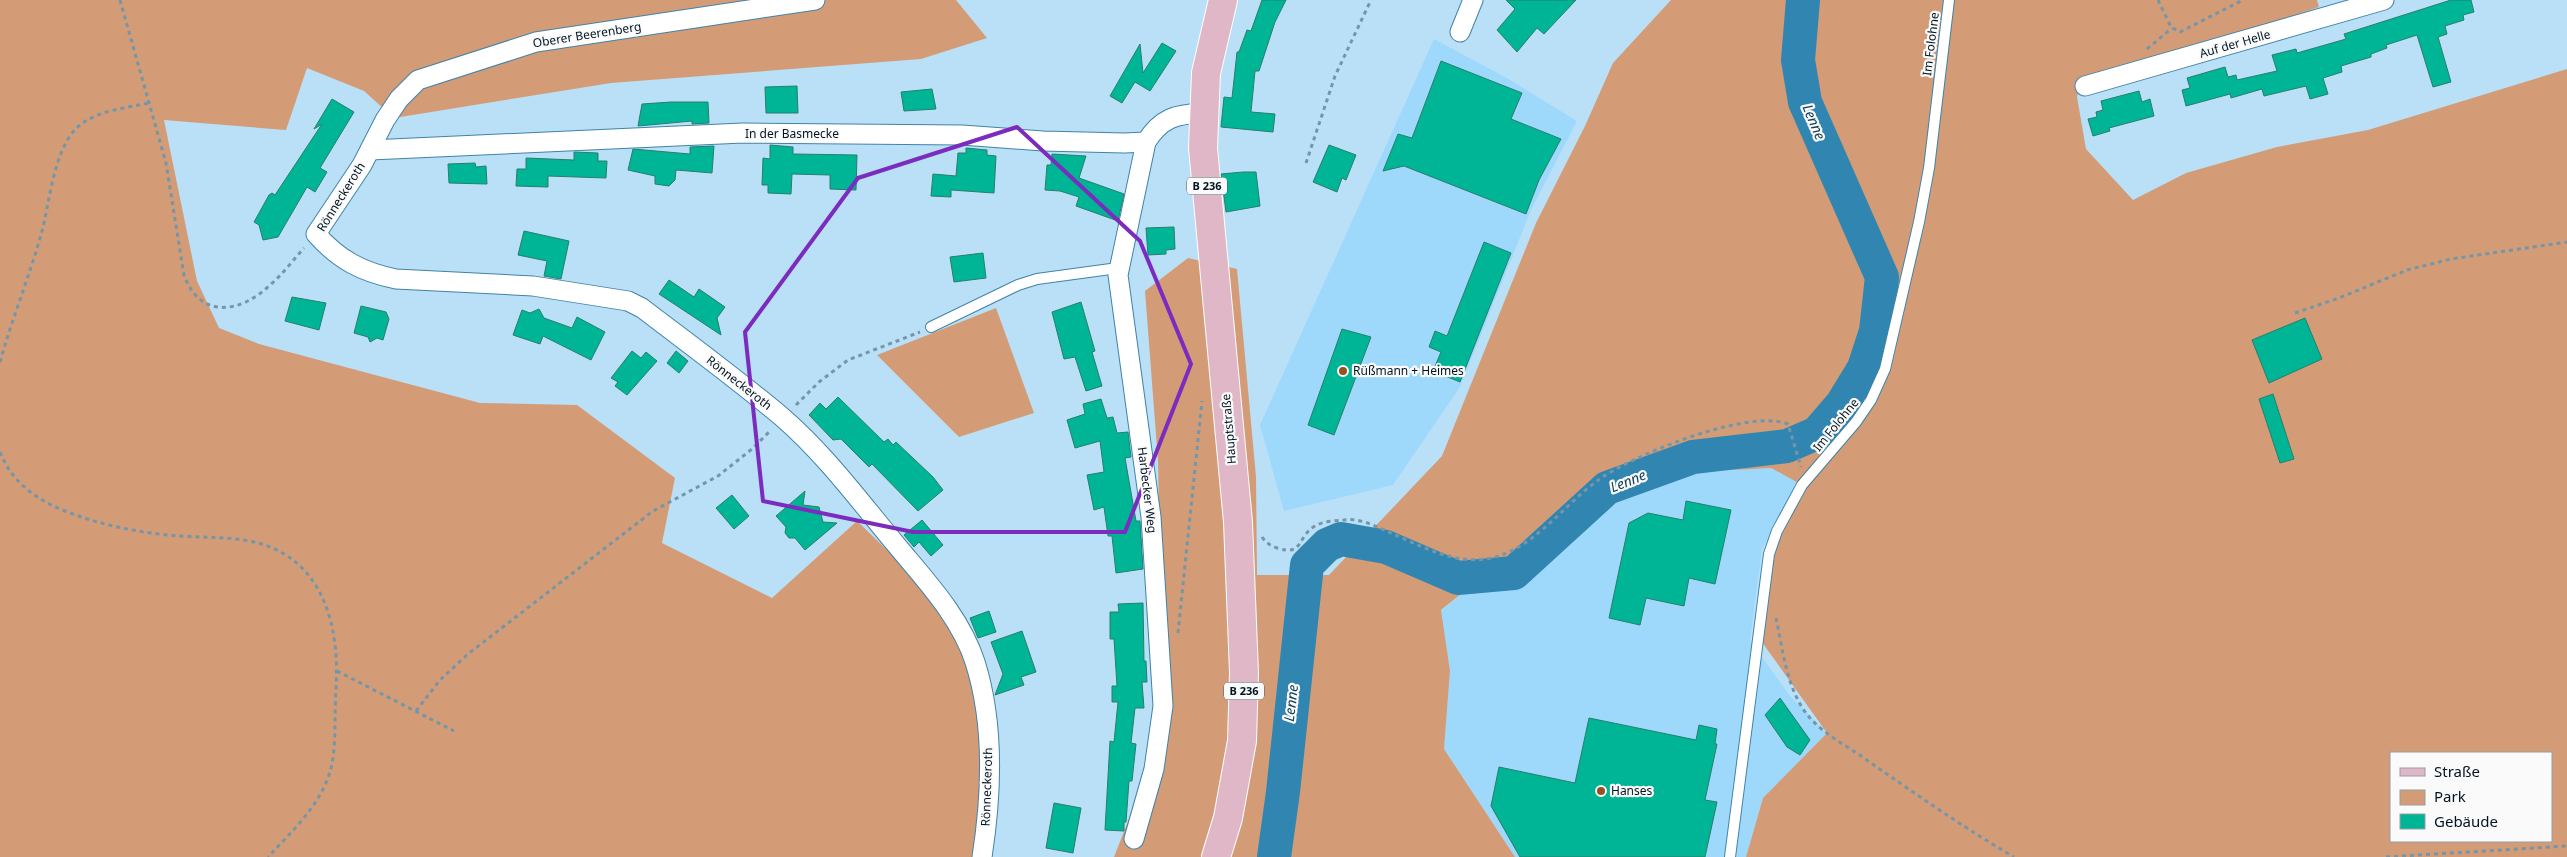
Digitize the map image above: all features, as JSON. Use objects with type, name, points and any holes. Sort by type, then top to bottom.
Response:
[{"type":"main road","name":"Hauptstraße","points":[[1216,857],[1228,818],[1242,741],[1244,673],[1238,522],[1203,148],[1206,73],[1222,0]]},
{"type":"street","name":"Oberer Beerenberg","points":[[370,150],[385,120],[399,99],[418,80],[426,76],[536,42],[815,0]]},
{"type":"street","points":[[1460,32],[1473,0]]},
{"type":"street","name":"Auf der Helle","points":[[2085,86],[2384,0]]},
{"type":"street","points":[[1146,142],[1159,124],[1173,116],[1203,113]]},
{"type":"street","name":"In der Basmecke","points":[[370,150],[743,133],[962,135],[1043,141],[1124,144],[1146,142]]},
{"type":"street","name":"Harbecker Weg","points":[[1134,839],[1149,793],[1157,755],[1163,706],[1151,517],[1130,370],[1118,268],[1146,142]]},
{"type":"street","name":"Rönneckeroth","points":[[370,150],[316,234],[334,253],[350,265],[380,276],[396,279],[532,286],[628,301],[642,308],[783,418],[820,455],[918,571],[946,609],[967,644],[975,662],[989,733],[989,799],[982,857]]},
{"type":"lane","name":"Im Folohne","points":[[1730,857],[1769,554],[1777,531],[1802,485],[1856,422],[1871,400],[1885,369],[1913,251],[1927,177],[1949,0]]},
{"type":"lane","points":[[931,327],[1028,282],[1053,276],[1118,268]]},
{"type":"path","points":[[120,0],[166,163],[184,275],[188,285],[200,301],[209,307],[219,308],[246,302],[271,285],[316,234]]},
{"type":"path","points":[[1306,163],[1335,76],[1371,0]]},
{"type":"path","points":[[2158,0],[2171,27],[2180,32],[2243,0]]},
{"type":"path","points":[[0,362],[41,235],[57,167],[73,132],[91,118],[104,113],[149,103]]},
{"type":"path","points":[[2295,313],[2340,298],[2407,270],[2451,259],[2567,242]]},
{"type":"path","points":[[416,711],[440,680],[468,654],[653,511],[718,476],[752,449],[819,382],[848,360],[931,327]]},
{"type":"path","points":[[1178,635],[1201,409]]},
{"type":"path","points":[[1260,534],[1270,546],[1290,551],[1296,549],[1315,526],[1330,522],[1356,520],[1462,560],[1495,558],[1527,542],[1598,480],[1662,447],[1744,423],[1768,421],[1788,424],[1802,469]]},
{"type":"path","points":[[0,452],[13,476],[30,493],[53,506],[86,519],[127,530],[249,541],[282,552],[299,565],[312,579],[326,603],[334,633],[337,671],[334,753],[327,782],[304,817],[268,857]]},
{"type":"path","points":[[1774,612],[1789,676],[1797,698],[1810,718],[1824,730],[1885,772],[1982,838],[2014,857]]},
{"type":"path","points":[[337,671],[454,731]]},
{"type":"path","points":[[2386,857],[2567,846]]},
{"type":"highlighted area","points":[[1017,127],[1140,241],[1191,364],[1125,532],[913,532],[763,501],[745,332],[858,178]]},
{"type":"shaded area","points":[[1434,39],[1507,78],[1577,121],[1531,210],[1460,387],[1393,485],[1284,511],[1260,425]]},
{"type":"shaded area","points":[[1771,468],[1802,485],[1762,549],[1750,640],[1790,696],[1827,733],[1763,798],[1746,857],[1515,857],[1444,749],[1450,671],[1441,611],[1609,475]]},
{"type":"green space","points":[[0,0],[956,0],[987,38],[921,59],[611,83],[394,118],[364,91],[307,68],[286,130],[164,120],[197,281],[219,328],[259,344],[480,403],[577,405],[675,478],[662,543],[772,598],[857,521],[914,576],[953,629],[972,661],[984,728],[984,801],[973,857],[0,857]]},
{"type":"green space","points":[[1671,0],[2317,0],[2319,7],[2202,46],[2081,79],[2077,97],[2086,149],[2133,200],[2186,173],[2277,147],[2368,130],[2567,69],[2567,857],[1746,857],[1763,798],[1827,733],[1759,638],[1774,549],[1832,438],[1802,485],[1771,468],[1609,476],[1441,610],[1450,671],[1444,749],[1515,857],[1114,857],[1135,803],[1163,706],[1158,461],[1145,291],[1188,258],[1237,269],[1256,477],[1257,575],[1329,575],[1442,456],[1536,223],[1585,126],[1613,63]]},
{"type":"green space","points":[[996,308],[1034,413],[959,437],[877,355]]},
{"type":"building","points":[[1262,0],[1286,0],[1275,22],[1259,71],[1255,71],[1251,112],[1275,114],[1273,132],[1221,127],[1224,97],[1232,98],[1237,52],[1239,52],[1247,30],[1251,31]]},
{"type":"building","points":[[1506,0],[1576,0],[1544,34],[1537,28],[1517,52],[1497,30],[1515,9]]},
{"type":"building","points":[[2451,0],[2471,0],[2474,12],[2463,15],[2464,20],[2445,26],[2447,34],[2438,37],[2451,82],[2433,87],[2417,35],[2386,45],[2387,48],[2371,54],[2371,57],[2341,66],[2342,72],[2323,78],[2328,94],[2310,99],[2306,86],[2264,96],[2262,89],[2231,98],[2230,94],[2186,106],[2182,90],[2190,88],[2187,78],[2225,67],[2228,77],[2236,75],[2237,80],[2277,71],[2272,55],[2296,49],[2297,53],[2346,39],[2344,34]]},
{"type":"building","points":[[1162,43],[1176,51],[1150,91],[1135,82],[1122,103],[1110,96],[1140,44],[1143,73]]},
{"type":"building","points":[[1441,61],[1522,93],[1511,119],[1561,139],[1539,180],[1526,214],[1404,166],[1383,171],[1398,134],[1412,138]]},
{"type":"building","points":[[797,86],[798,113],[766,113],[765,87]]},
{"type":"building","points":[[932,89],[936,109],[904,111],[901,92]]},
{"type":"building","points":[[2139,91],[2142,102],[2150,99],[2154,116],[2109,128],[2110,131],[2093,136],[2088,119],[2097,117],[2096,112],[2103,110],[2101,101]]},
{"type":"building","points":[[332,99],[354,112],[320,168],[327,172],[315,192],[307,187],[278,237],[263,240],[259,225],[254,222],[269,195],[272,193],[275,195],[322,124],[314,129]]},
{"type":"building","points":[[708,102],[709,123],[692,124],[692,121],[638,126],[642,104]]},
{"type":"building","points":[[770,145],[793,147],[793,154],[857,155],[856,190],[830,189],[830,175],[792,174],[791,194],[768,193],[768,185],[762,185],[763,158],[770,159]]},
{"type":"building","points":[[1329,145],[1356,155],[1346,180],[1342,178],[1337,192],[1313,182]]},
{"type":"building","points":[[714,146],[712,173],[676,170],[675,180],[669,186],[655,184],[655,176],[628,170],[633,149],[690,154],[690,147]]},
{"type":"building","points":[[966,148],[987,150],[987,155],[996,156],[994,193],[951,190],[951,197],[931,196],[933,174],[956,176],[958,153],[966,153]]},
{"type":"building","points":[[574,152],[598,153],[598,161],[607,161],[606,178],[548,176],[548,187],[516,186],[517,169],[526,169],[526,158],[574,160]]},
{"type":"building","points":[[1052,154],[1086,156],[1079,178],[1124,194],[1118,221],[1076,206],[1079,197],[1060,191],[1045,190],[1047,165],[1051,165]]},
{"type":"building","points":[[475,163],[476,167],[486,166],[487,184],[449,183],[448,164]]},
{"type":"building","points":[[1256,172],[1260,206],[1226,212],[1221,174]]},
{"type":"building","points":[[1174,227],[1175,249],[1166,250],[1166,254],[1148,255],[1146,228]]},
{"type":"building","points":[[524,231],[569,241],[561,279],[544,276],[547,261],[518,255]]},
{"type":"building","points":[[1484,242],[1511,253],[1460,382],[1433,371],[1441,352],[1429,347],[1435,331],[1447,336]]},
{"type":"building","points":[[983,253],[986,278],[954,282],[950,257]]},
{"type":"building","points":[[669,280],[694,297],[699,289],[725,307],[717,318],[721,335],[659,294]]},
{"type":"building","points":[[292,297],[326,303],[319,330],[285,321]]},
{"type":"building","points":[[1081,302],[1095,351],[1092,352],[1102,386],[1086,391],[1075,357],[1064,359],[1052,312]]},
{"type":"building","points":[[361,306],[386,312],[389,319],[383,340],[377,338],[370,342],[368,337],[354,333]]},
{"type":"building","points":[[539,309],[544,318],[572,328],[577,317],[605,332],[591,360],[543,336],[540,344],[513,335],[522,310],[530,313]]},
{"type":"building","points":[[2305,318],[2322,359],[2269,383],[2252,340]]},
{"type":"building","name":"Rüßmann + Heimes","points":[[1342,329],[1371,337],[1334,435],[1308,425]]},
{"type":"building","points":[[632,351],[641,358],[646,352],[657,361],[627,395],[615,386],[618,382],[611,378]]},
{"type":"building","points":[[676,351],[688,361],[679,373],[667,363]]},
{"type":"building","points":[[2273,394],[2294,459],[2280,463],[2259,399]]},
{"type":"building","points":[[838,397],[884,442],[888,439],[893,445],[896,442],[933,477],[943,490],[918,511],[872,464],[869,467],[841,439],[833,440],[809,415],[820,403],[826,409]]},
{"type":"building","points":[[1101,399],[1107,418],[1113,417],[1117,433],[1128,432],[1131,457],[1125,458],[1136,521],[1140,521],[1143,569],[1116,573],[1112,536],[1108,536],[1104,507],[1094,510],[1087,475],[1104,472],[1100,441],[1075,448],[1067,420],[1085,414],[1083,404]]},
{"type":"building","points":[[805,491],[803,505],[819,507],[823,522],[837,523],[805,550],[795,538],[789,538],[785,533],[786,527],[776,516]]},
{"type":"building","points":[[732,495],[749,516],[734,529],[716,508]]},
{"type":"building","points":[[1686,501],[1731,510],[1715,584],[1689,578],[1684,606],[1646,598],[1640,625],[1609,618],[1629,523],[1648,513],[1683,520]]},
{"type":"building","points":[[922,520],[943,545],[931,556],[919,542],[914,547],[904,535]]},
{"type":"building","points":[[1143,603],[1144,661],[1146,661],[1147,682],[1142,682],[1144,708],[1135,708],[1131,743],[1136,744],[1132,781],[1129,781],[1126,822],[1124,822],[1124,831],[1105,830],[1110,741],[1114,742],[1118,702],[1112,702],[1112,686],[1117,686],[1114,639],[1110,639],[1110,612],[1119,612],[1118,604]]},
{"type":"building","points":[[989,611],[996,632],[978,638],[970,618]]},
{"type":"building","points":[[1022,631],[1036,672],[1021,677],[1024,685],[995,695],[1003,674],[991,642]]},
{"type":"building","points":[[1780,698],[1810,740],[1800,755],[1787,747],[1765,715]]},
{"type":"building","name":"Hanses","points":[[1589,718],[1696,740],[1699,725],[1717,729],[1715,744],[1717,744],[1705,800],[1717,802],[1705,857],[1520,857],[1491,806],[1499,767],[1575,783]]},
{"type":"building","points":[[1054,803],[1081,808],[1073,853],[1046,848]]},
{"type":"waterway","name":"Lenne","points":[[1274,857],[1283,792],[1307,565],[1327,545],[1341,539],[1386,547],[1458,578],[1514,573],[1607,488],[1693,457],[1787,446],[1817,433],[1842,404],[1864,368],[1876,331],[1882,277],[1805,102],[1798,60],[1803,0]]},
{"type":"place","name":"Rüßmann + Heimes","points":[[1343,371]]},
{"type":"place","name":"Hanses","points":[[1601,791]]}]
